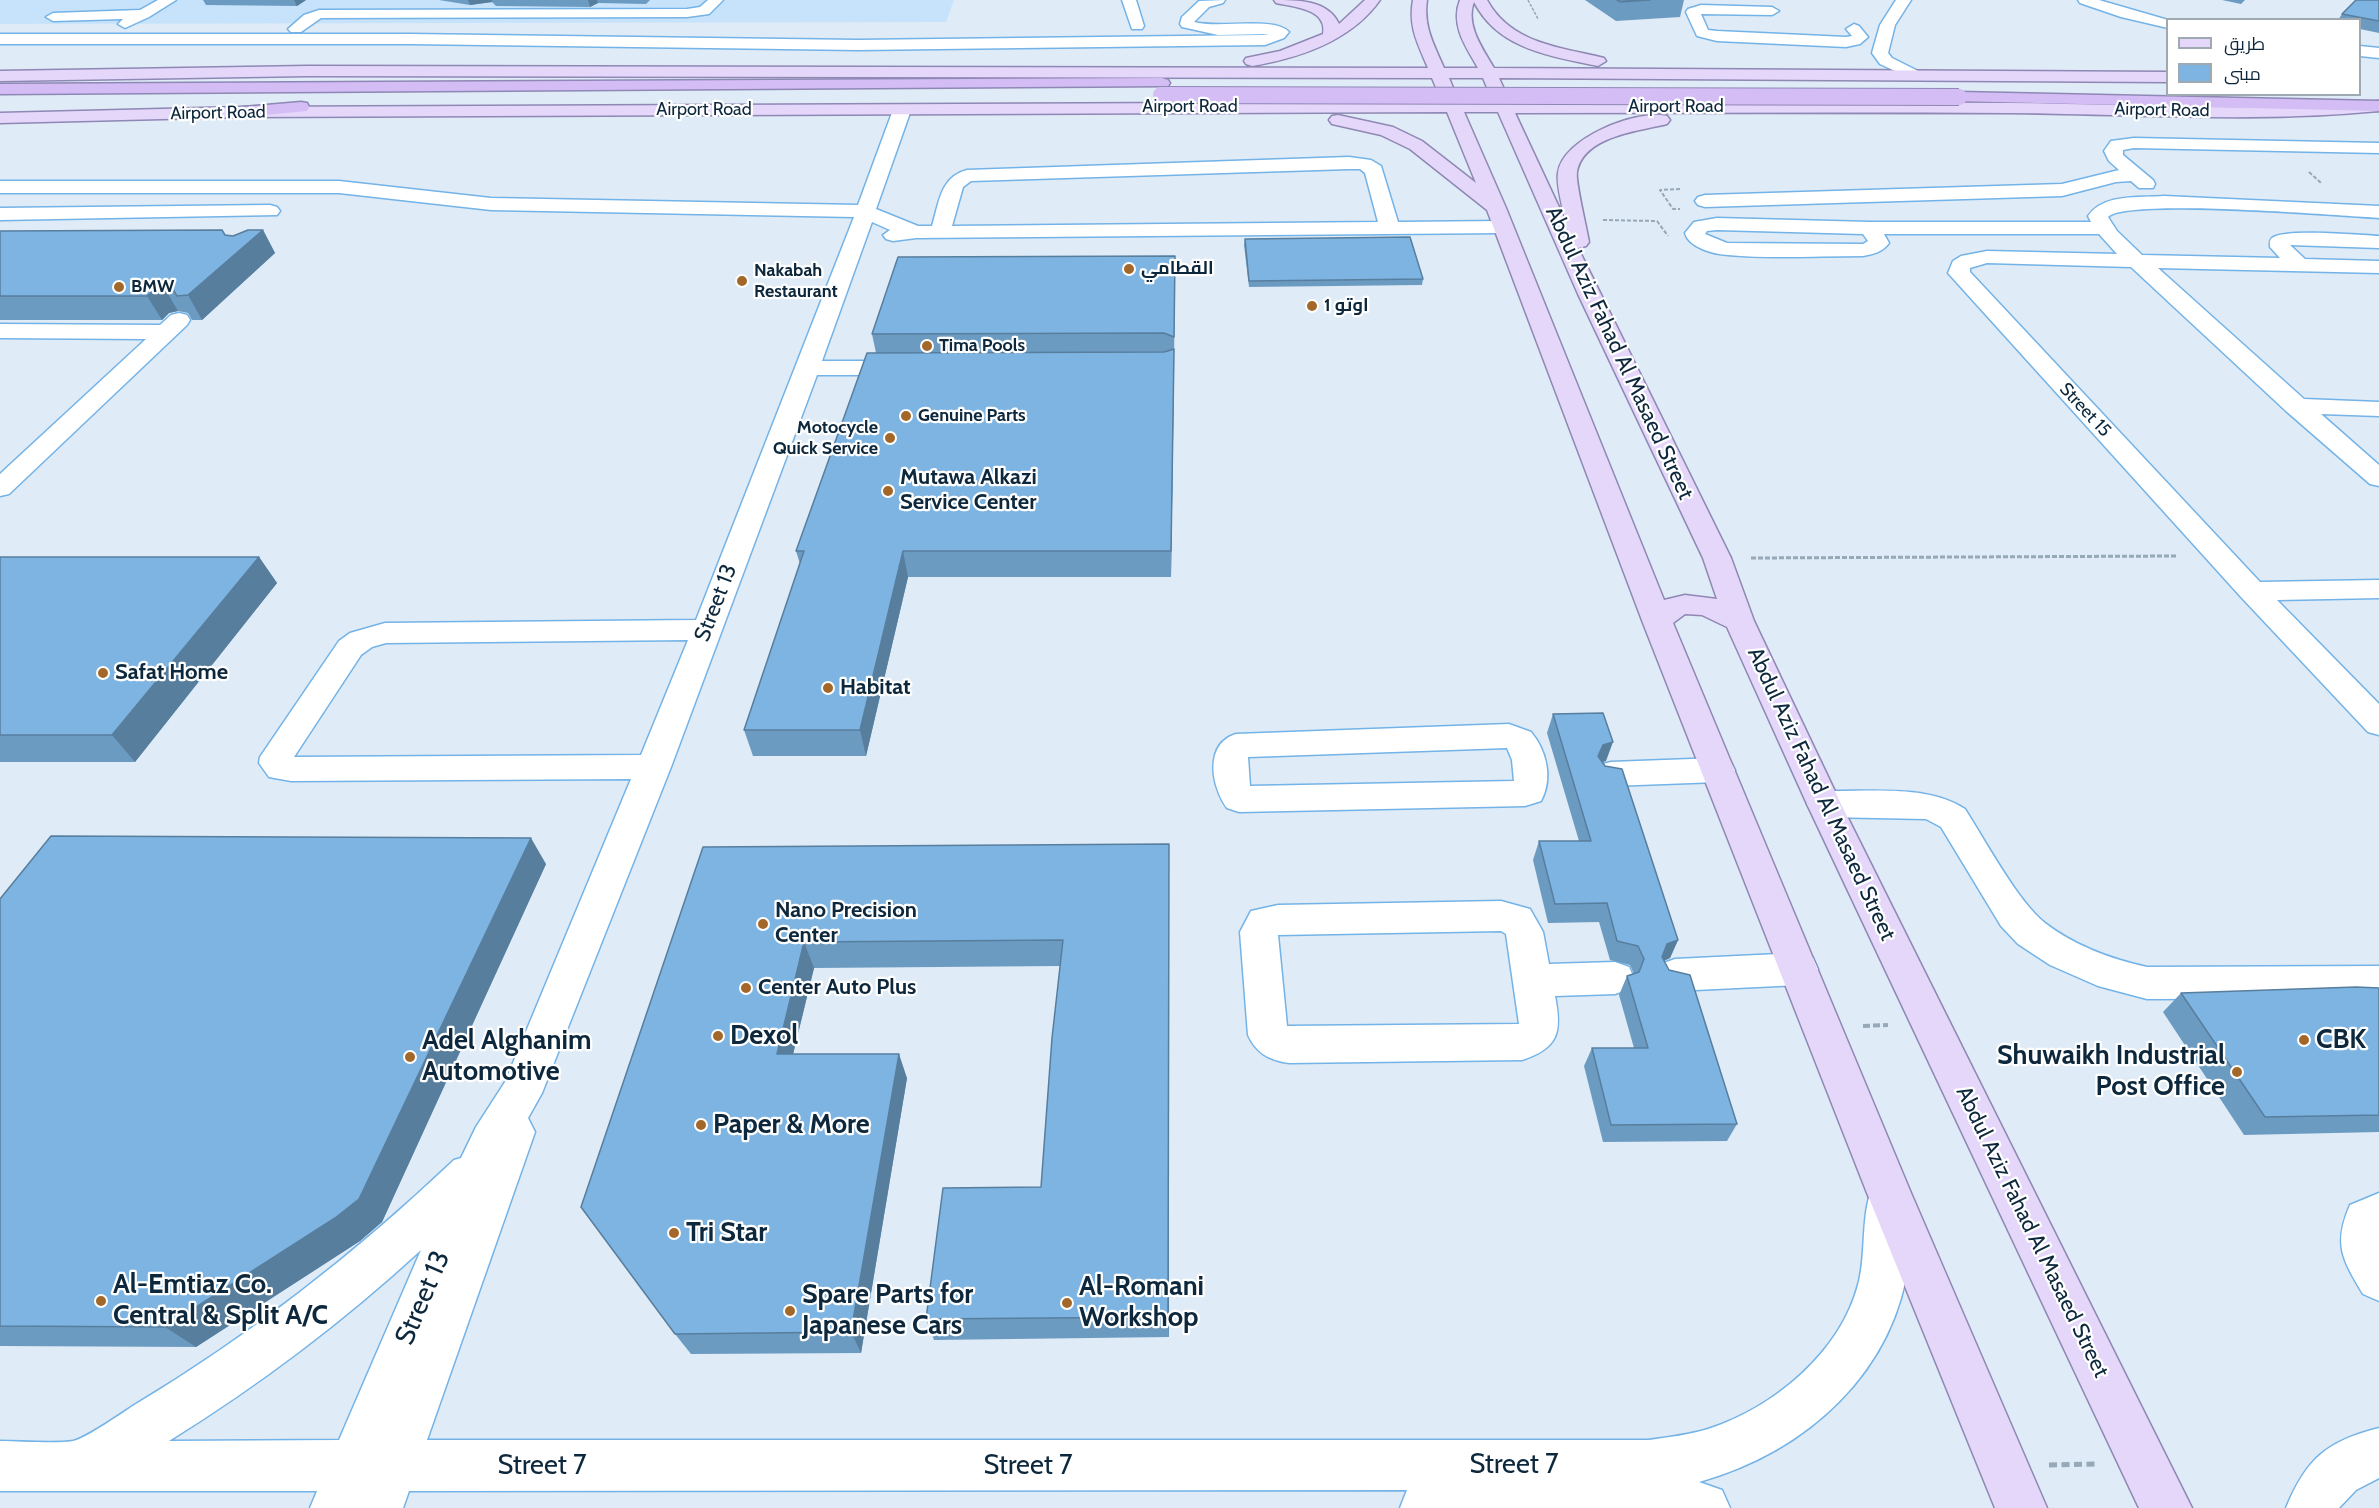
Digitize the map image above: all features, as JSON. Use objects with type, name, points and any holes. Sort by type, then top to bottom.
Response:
[{"type":"highway","points":[[308,71],[343,75],[749,79],[788,84]]},
{"type":"highway","name":"Airport Road","points":[[0,89],[788,84],[1959,97],[2379,106]]},
{"type":"highway","name":"Airport Road","points":[[0,100],[1945,84],[2166,87]]},
{"type":"highway","points":[[2361,89],[2379,90]]},
{"type":"highway","points":[[243,112],[304,107],[708,100],[760,95]]},
{"type":"main road","points":[[1281,0],[1312,8],[1328,16],[1332,25],[1330,35]]},
{"type":"main road","points":[[1137,74],[1267,59],[1305,47],[1330,35],[1359,18],[1373,0]]},
{"type":"main road","points":[[1420,0],[1417,16],[1421,32],[1500,217],[1658,623],[1821,1027],[2020,1508]]},
{"type":"main road","name":"Abdul Aziz Fahad Al Masaed Street","points":[[1467,0],[1464,8],[1467,35],[1505,107],[1589,294],[1717,558],[1739,621],[1824,804],[2166,1508]]},
{"type":"main road","points":[[1480,0],[1484,10],[1495,24],[1510,34],[1538,46],[1572,56],[1645,68],[1761,75]]},
{"type":"main road","name":"Airport Road","points":[[0,76],[308,71],[1912,74],[2166,77]]},
{"type":"main road","points":[[1317,107],[1332,103],[1341,98],[1346,91],[1343,85],[1323,74]]},
{"type":"main road","points":[[1597,74],[1579,82],[1578,88],[1593,100],[1625,107]]},
{"type":"main road","name":"Airport Road","points":[[0,118],[243,112],[1181,107],[1822,107],[2272,112],[2327,111],[2379,106]]},
{"type":"main road","points":[[1181,107],[1315,117],[1356,123],[1387,131],[1416,145],[1500,217]]},
{"type":"main road","points":[[1589,294],[1567,173],[1578,151],[1602,135],[1636,124],[1683,116],[1822,107]]},
{"type":"main road","points":[[1658,623],[1663,613],[1674,606],[1690,603],[1708,605],[1725,611],[1739,621]]},
{"type":"street","points":[[116,29],[169,0]]},
{"type":"street","points":[[296,29],[309,18],[319,14],[687,13],[704,11],[716,0]]},
{"type":"street","points":[[0,29],[1079,30],[1143,24],[1129,0]]},
{"type":"street","points":[[0,39],[573,41],[858,45],[1265,40],[1281,32],[1272,29],[1203,30],[1187,24],[1187,20],[1204,4],[1218,0]]},
{"type":"street","points":[[1904,0],[1898,6],[1885,30],[1881,50],[1886,61],[1912,74]]},
{"type":"street","points":[[2085,0],[2126,14],[2166,24]]},
{"type":"street","points":[[1775,13],[1701,9],[1694,11],[1702,33],[1717,36],[1846,42],[1855,41],[1860,37],[1854,28]]},
{"type":"street","points":[[35,18],[144,14]]},
{"type":"street","points":[[1798,24],[1885,30]]},
{"type":"street","points":[[573,41],[568,39],[568,35],[587,29]]},
{"type":"street","points":[[858,45],[866,30]]},
{"type":"street","points":[[1849,74],[1862,67],[1881,50]]},
{"type":"street","points":[[2361,51],[2379,54]]},
{"type":"street","name":"Street 13","points":[[364,1487],[479,1166],[491,1141],[521,1093],[654,767],[808,368],[902,110]]},
{"type":"street","points":[[2164,202],[2115,157],[2114,151],[2117,145],[2134,143],[2379,148]]},
{"type":"street","points":[[940,232],[954,184],[967,176],[1349,163],[1364,165],[1374,170],[1389,227]]},
{"type":"street","points":[[1705,201],[2062,190],[2107,178],[2135,175]]},
{"type":"street","points":[[0,186],[339,187],[491,204],[866,211],[916,232]]},
{"type":"street","points":[[262,231],[260,228],[262,218],[303,187]]},
{"type":"street","points":[[2379,212],[2164,202],[2116,205],[2105,209],[2097,216],[2107,235],[2138,260],[2295,406],[2379,478]]},
{"type":"street","points":[[0,214],[270,211]]},
{"type":"street","points":[[854,246],[884,237],[916,232],[1389,227],[1500,217]]},
{"type":"street","points":[[1696,237],[1697,229],[1717,224],[1870,228],[2102,228]]},
{"type":"street","points":[[2300,265],[2280,247],[2280,242],[2288,239],[2379,242]]},
{"type":"street","name":"Street 15","points":[[2379,267],[1987,257],[1968,260],[1960,265],[1959,273],[2218,556],[2379,724]]},
{"type":"street","points":[[0,331],[172,326],[0,488]]},
{"type":"street","points":[[808,368],[927,368]]},
{"type":"street","points":[[2295,406],[2379,409]]},
{"type":"street","points":[[2251,591],[2379,589]]},
{"type":"street","points":[[654,767],[291,769],[281,768],[276,763],[277,757],[350,648],[373,635],[385,633],[706,630]]},
{"type":"street","points":[[1502,735],[1519,740],[1543,767],[1529,792],[1521,794],[1239,799],[1233,791],[1231,752],[1236,746],[1502,735]]},
{"type":"street","points":[[1607,764],[1714,760]]},
{"type":"street","points":[[1824,804],[1926,806],[1939,809],[1953,818],[2014,915],[2031,933],[2062,954],[2112,975],[2147,983],[2379,982]]},
{"type":"street","points":[[1501,916],[1517,920],[1521,925],[1534,981],[1540,1022],[1538,1032],[1532,1040],[1522,1042],[1280,1044],[1268,1035],[1265,1029],[1259,932],[1264,922],[1278,920],[1501,916]]},
{"type":"street","points":[[1675,975],[1799,969]]},
{"type":"street","points":[[1534,981],[1615,978]]},
{"type":"street","name":"Street 13","points":[[364,1487],[504,1164],[513,1139],[521,1093]]},
{"type":"street","points":[[80,1466],[175,1409],[263,1350],[344,1288],[416,1227],[479,1166]]},
{"type":"street","name":"Street 7","points":[[0,1466],[80,1466],[364,1487],[1649,1465],[1706,1455],[1756,1435],[1800,1408],[1837,1373],[1864,1332],[1881,1288],[1889,1241],[1889,1193]]},
{"type":"street","points":[[2379,1214],[2366,1220],[2361,1234],[2364,1252],[2379,1278]]},
{"type":"street","points":[[2312,1508],[2315,1499],[2340,1471],[2365,1455],[2379,1453]]},
{"type":"street","name":"Street 7","points":[[1426,1508],[1660,1503],[1704,1508]]},
{"type":"path","points":[[2278,146],[2354,211]]},
{"type":"path","points":[[1575,220],[1657,221],[1667,236],[1696,237]]},
{"type":"path","points":[[1717,558],[2218,556]]},
{"type":"path","points":[[1821,1027],[1931,1024]]},
{"type":"path","points":[[2003,1467],[2144,1463]]},
{"type":"shaded area","points":[[0,0],[954,0],[946,22],[0,24]]},
{"type":"building","points":[[1617,0],[1650,0],[1620,2]]},
{"type":"building","points":[[2356,0],[2379,0],[2379,21],[2342,14]]},
{"type":"building","points":[[222,230],[225,235],[233,236],[248,230],[263,230],[188,295],[177,296],[173,289],[164,287],[155,289],[147,296],[0,296],[0,231]]},
{"type":"building","points":[[1410,237],[1423,279],[1249,281],[1245,239]]},
{"type":"building","points":[[1175,256],[1174,337],[1164,333],[872,334],[898,257]]},
{"type":"building","points":[[1174,349],[1171,551],[903,551],[860,730],[744,730],[804,551],[796,551],[867,353],[1164,352]]},
{"type":"building","name":"Safat Home","points":[[0,557],[259,557],[112,735],[0,735]]},
{"type":"building","points":[[1603,713],[1613,742],[1603,745],[1598,756],[1605,766],[1622,769],[1678,940],[1667,944],[1662,957],[1669,970],[1690,975],[1737,1124],[1611,1125],[1592,1048],[1648,1048],[1627,976],[1639,972],[1644,959],[1638,946],[1617,941],[1607,903],[1555,904],[1539,841],[1591,841],[1553,714]]},
{"type":"building","points":[[51,836],[531,838],[359,1199],[335,1218],[165,1327],[0,1326],[0,899]]},
{"type":"building","points":[[1169,844],[1168,1317],[926,1319],[943,1188],[1041,1187],[1052,1038],[1063,940],[804,942],[777,1054],[899,1054],[851,1332],[675,1334],[581,1207],[703,847]]},
{"type":"building","points":[[2379,988],[2379,1115],[2265,1117],[2181,993]]},
{"type":"place","name":"القطامي","points":[[1129,269]]},
{"type":"place","name":"Nakabah Restaurant","points":[[742,281]]},
{"type":"place","name":"BMW","points":[[119,287]]},
{"type":"place","name":"اوتو 1","points":[[1312,306]]},
{"type":"place","name":"Tima Pools","points":[[927,346]]},
{"type":"place","name":"Genuine Parts","points":[[906,416]]},
{"type":"place","name":"Motocycle Quick Service","points":[[890,438]]},
{"type":"place","name":"Mutawa Alkazi Service Center","points":[[888,491]]},
{"type":"place","name":"Safat Home","points":[[103,673]]},
{"type":"place","name":"Habitat","points":[[828,688]]},
{"type":"place","name":"Nano Precision Center","points":[[763,924]]},
{"type":"place","name":"Center Auto Plus","points":[[746,988]]},
{"type":"place","name":"Dexol","points":[[718,1036]]},
{"type":"place","name":"CBK","points":[[2304,1040]]},
{"type":"place","name":"Adel Alghanim Automotive","points":[[410,1057]]},
{"type":"place","name":"Shuwaikh Industrial Post Office","points":[[2237,1072]]},
{"type":"place","name":"Paper & More","points":[[701,1125]]},
{"type":"place","name":"Tri Star","points":[[674,1233]]},
{"type":"place","name":"Al-Emtiaz Co. Central & Split A/C","points":[[101,1301]]},
{"type":"place","name":"Al-Romani Workshop","points":[[1067,1303]]},
{"type":"place","name":"Spare Parts for Japanese Cars","points":[[790,1311]]}]
